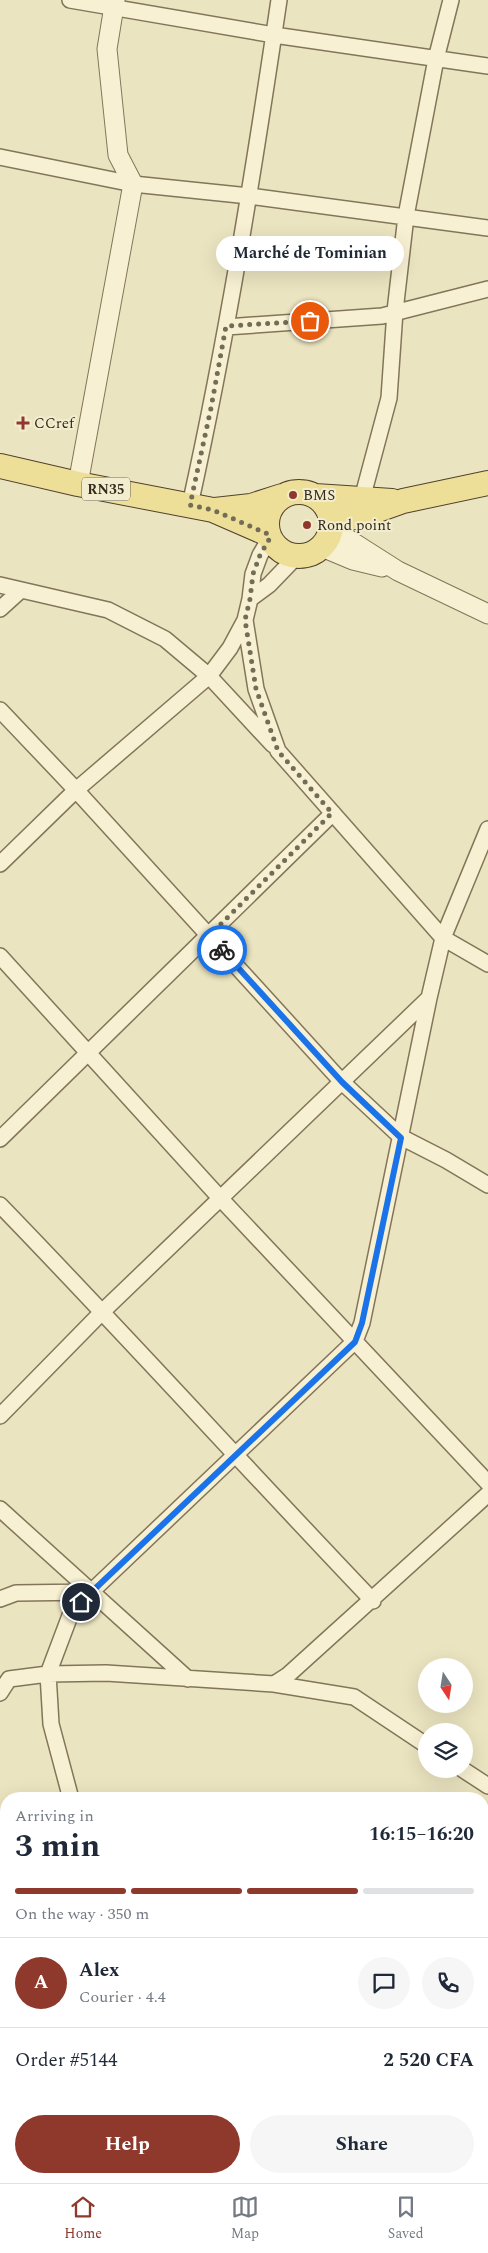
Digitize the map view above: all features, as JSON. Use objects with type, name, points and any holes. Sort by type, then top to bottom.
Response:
[{"type":"main road","name":"RN35","points":[[0,466],[78,484],[213,510],[269,536],[278,549],[297,556],[306,556],[328,532],[361,516],[403,501],[488,483]]},
{"type":"main road","name":"RN35","points":[[213,510],[252,506],[282,496],[302,492],[315,496],[403,501]]},
{"type":"main road","points":[[269,536],[267,526],[269,512],[282,496]]},
{"type":"main road","points":[[315,496],[326,505],[328,532]]},
{"type":"street","points":[[70,0],[114,4],[274,35],[488,66]]},
{"type":"street","points":[[190,505],[211,408],[249,196],[279,0]]},
{"type":"street","points":[[362,499],[389,398],[395,311],[406,216],[436,59],[451,0]]},
{"type":"street","points":[[78,484],[133,184],[118,155],[107,49],[114,4]]},
{"type":"street","points":[[0,157],[133,184],[249,196],[488,228]]},
{"type":"street","points":[[226,326],[382,316],[395,311],[428,305],[488,288]]},
{"type":"street","points":[[328,532],[398,571],[488,614]]},
{"type":"street","points":[[0,864],[76,790],[209,676],[230,648],[245,620],[253,574],[269,536]]},
{"type":"street","points":[[250,599],[275,579],[297,556]]},
{"type":"street","points":[[0,585],[108,610],[165,639],[209,676],[278,751],[443,938],[488,964]]},
{"type":"street","points":[[0,609],[21,590]]},
{"type":"street","points":[[245,620],[256,689],[278,751]]},
{"type":"street","points":[[0,710],[76,790],[342,1082],[401,1138],[446,1160],[488,1184]]},
{"type":"street","points":[[0,1139],[209,936],[332,813]]},
{"type":"street","points":[[69,1792],[51,1724],[48,1674],[71,1613],[234,1455],[355,1342],[362,1323],[443,938],[488,829]]},
{"type":"street","points":[[0,956],[220,1198],[488,1483]]},
{"type":"street","points":[[0,1416],[103,1311],[429,998]]},
{"type":"street","points":[[0,1204],[103,1311],[234,1455],[372,1601]]},
{"type":"street","points":[[274,1684],[288,1675],[372,1601],[488,1494]]},
{"type":"street","points":[[0,1509],[188,1679]]},
{"type":"street","points":[[0,1599],[16,1593],[92,1592]]},
{"type":"street","points":[[0,1693],[9,1678],[48,1674],[106,1673],[274,1684],[354,1697],[418,1740]]},
{"type":"street","points":[[473,1776],[488,1786]]},
{"type":"way so far","points":[[222,950],[209,936],[332,813],[278,751],[256,689],[245,620],[253,574],[260,555],[270,538],[268,534],[213,510],[190,505],[226,326],[310,321]]},
{"type":"place","name":"Marché de Tominian","points":[[310,321]]},
{"type":"place","name":"CCref","points":[[23,423]]},
{"type":"place","name":"BMS","points":[[293,495]]},
{"type":"place","name":"Rond point","points":[[307,525]]},
{"type":"route","points":[[81,1602],[355,1342],[362,1323],[401,1138],[342,1082],[222,950]]}]
